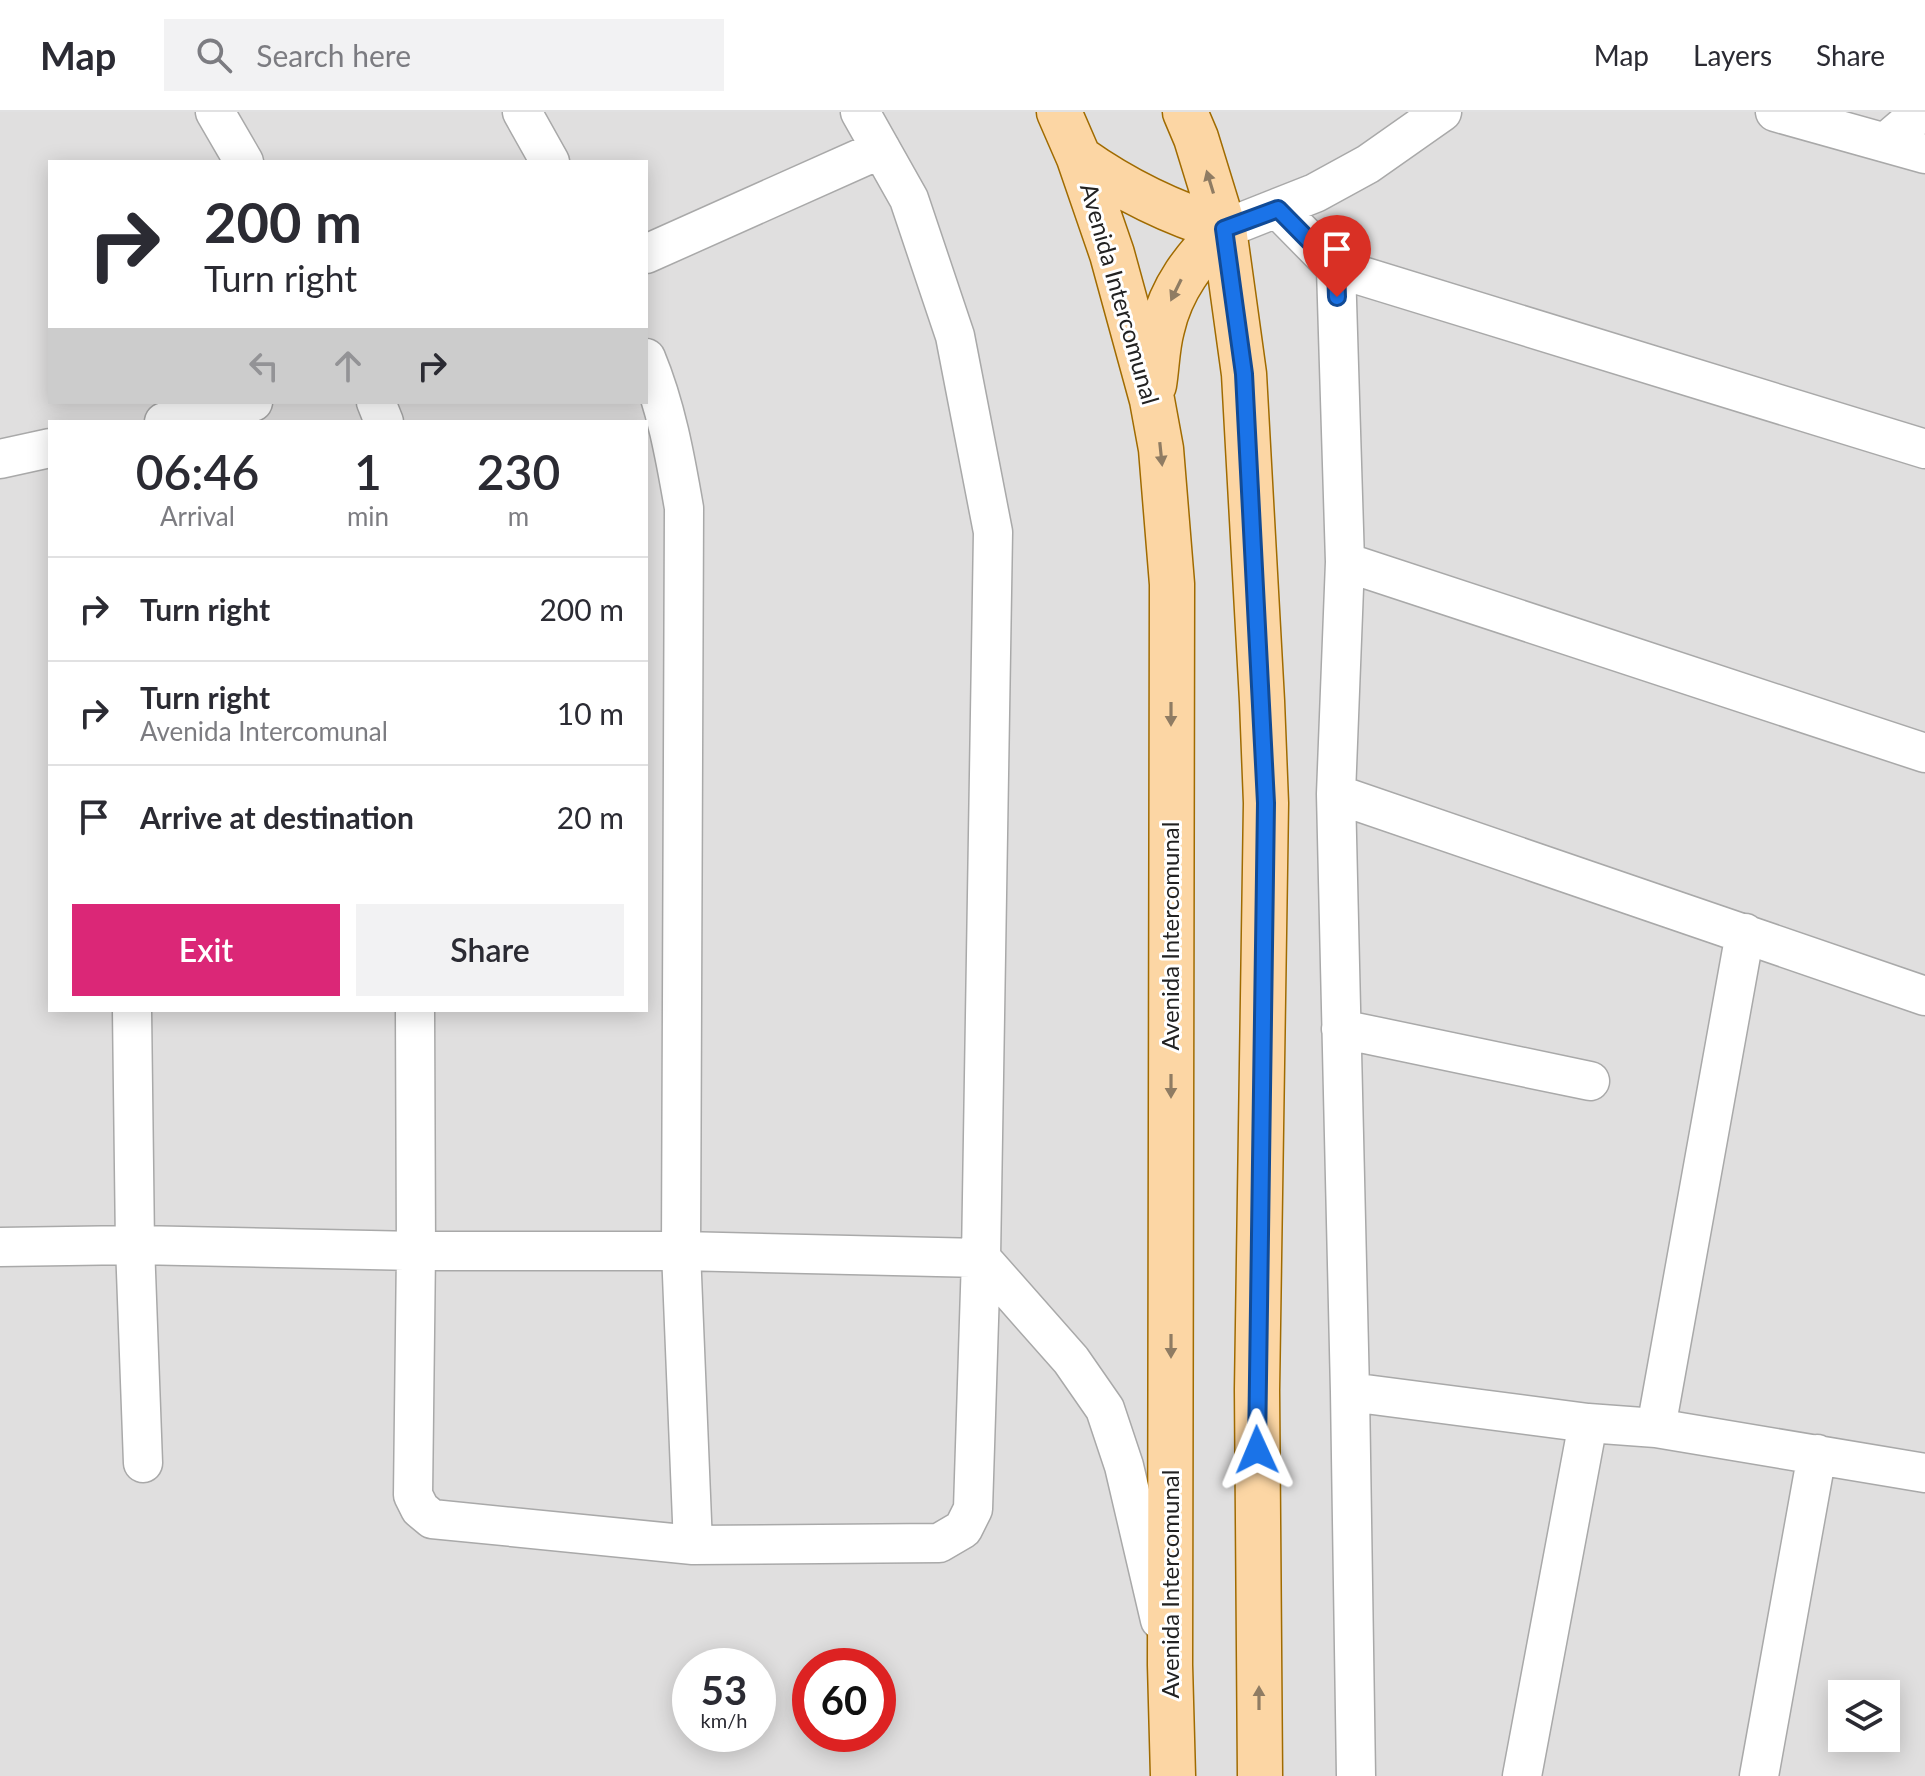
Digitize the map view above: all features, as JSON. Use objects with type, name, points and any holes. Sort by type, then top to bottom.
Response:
[{"type":"main road","name":"Avenida Intercomunal","points":[[1059,112],[1079,158],[1112,254],[1152,400],[1161,449],[1172,584],[1170,1665],[1173,1776]]},
{"type":"main road","points":[[1185,112],[1224,229],[1244,374],[1266,803],[1257,1390],[1260,1776]]},
{"type":"main road","points":[[1079,158],[1148,201],[1224,229]]},
{"type":"main road","points":[[1152,400],[1161,331],[1170,302],[1184,275],[1224,229]]},
{"type":"street","points":[[215,112],[243,160]]},
{"type":"street","points":[[522,112],[549,160]]},
{"type":"street","points":[[415,1012],[413,1495],[420,1509],[432,1519],[693,1545],[939,1543],[963,1529],[973,1509],[981,1258],[993,532],[955,336],[909,199],[860,112]]},
{"type":"street","points":[[1224,229],[1315,193],[1368,164],[1442,112]]},
{"type":"street","points":[[1775,112],[1925,154]]},
{"type":"street","points":[[1886,142],[1921,112]]},
{"type":"street","points":[[648,253],[881,149]]},
{"type":"street","points":[[1278,209],[1336,268],[1925,449]]},
{"type":"street","points":[[1336,268],[1345,562],[1336,794],[1356,1776]]},
{"type":"street","points":[[648,363],[659,390],[672,440],[684,508],[681,1251],[693,1545]]},
{"type":"street","points":[[173,420],[244,404]]},
{"type":"street","points":[[0,459],[48,448]]},
{"type":"street","points":[[1345,562],[1925,753]]},
{"type":"street","points":[[1336,794],[1925,996]]},
{"type":"street","points":[[1656,1428],[1745,933]]},
{"type":"street","points":[[132,1012],[135,1245],[143,1463]]},
{"type":"street","points":[[1341,1029],[1590,1081]]},
{"type":"street","points":[[0,1247],[135,1245],[416,1251],[681,1251],[981,1258],[1071,1360],[1105,1409],[1124,1466],[1170,1665]]},
{"type":"street","points":[[1350,1392],[1588,1423],[1656,1428],[1925,1473]]},
{"type":"street","points":[[1522,1776],[1588,1423]]},
{"type":"street","points":[[1759,1776],[1817,1454]]},
{"type":"shaded area","points":[[0,112],[1925,112],[1925,1776],[0,1776]]},
{"type":"route","points":[[1257,1450],[1266,803],[1244,374],[1224,229],[1278,209],[1336,268],[1337,297]]}]
